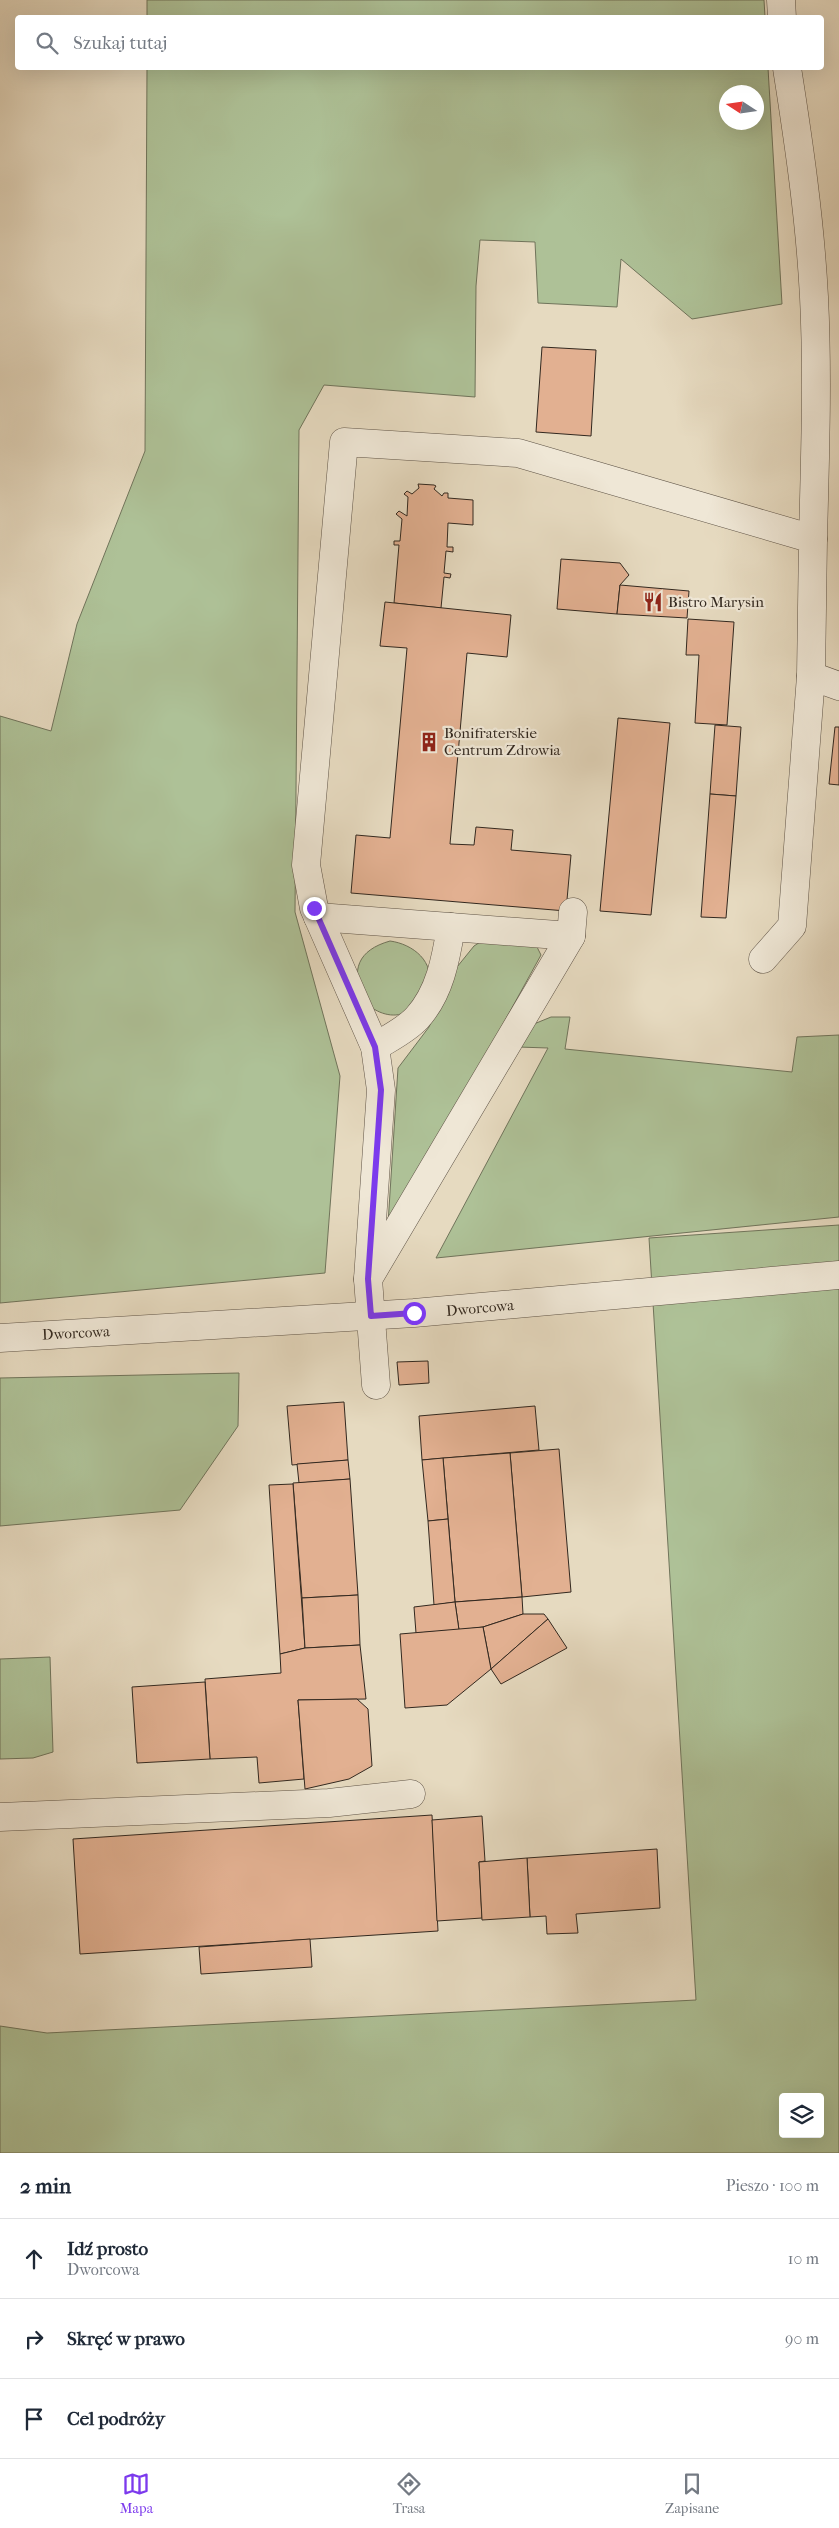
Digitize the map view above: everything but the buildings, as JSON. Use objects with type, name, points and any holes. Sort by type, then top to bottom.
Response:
[{"type":"street","points":[[781,0],[782,15]]},
{"type":"street","points":[[763,959],[792,926],[812,676],[816,416],[814,297],[803,170],[787,70]]},
{"type":"street","points":[[376,1384],[368,1279],[381,1090],[375,1047],[314,908],[306,865],[344,442],[518,453],[813,539]]},
{"type":"street","points":[[812,676],[839,686]]},
{"type":"street","points":[[318,916],[451,927],[572,924],[368,1279]]},
{"type":"street","points":[[375,1047],[417,1018],[432,996],[445,960],[451,927]]},
{"type":"street","name":"Dworcowa","points":[[0,1338],[371,1316],[839,1275]]},
{"type":"street","points":[[0,1817],[329,1803],[411,1794]]},
{"type":"green space","points":[[147,0],[764,0],[765,15],[147,15]]},
{"type":"green space","points":[[147,70],[768,70],[782,304],[692,319],[621,259],[617,307],[538,303],[535,242],[480,240],[476,286],[475,397],[324,385],[299,430],[295,912],[340,1076],[325,1273],[0,1303],[0,716],[51,731],[77,624],[145,451]]},
{"type":"green space","points":[[488,937],[535,943],[541,955],[392,1226],[388,1224],[398,1068],[429,1027],[457,967],[474,946]]},
{"type":"green space","points":[[390,941],[407,946],[421,956],[426,962],[430,979],[425,992],[405,1011],[396,1015],[385,1014],[370,1007],[364,999],[358,979],[360,962],[364,956],[370,950]]},
{"type":"green space","points":[[551,1017],[570,1017],[565,1049],[792,1072],[797,1037],[839,1035],[839,1217],[436,1258],[548,1048],[518,1047],[534,1024]]},
{"type":"green space","points":[[839,1225],[839,2153],[0,2153],[0,2026],[47,2033],[696,2000],[649,1238]]},
{"type":"green space","points":[[239,1373],[238,1426],[180,1510],[0,1526],[0,1378]]},
{"type":"green space","points":[[50,1657],[53,1752],[33,1758],[0,1759],[0,1659]]},
{"type":"place","name":"Bistro Marysin","points":[[653,602]]},
{"type":"place","name":"Bonifraterskie Centrum Zdrowia","points":[[429,742]]},
{"type":"route","points":[[314,908],[375,1047],[381,1090],[373,1229],[368,1279],[371,1316],[414,1313]]}]
